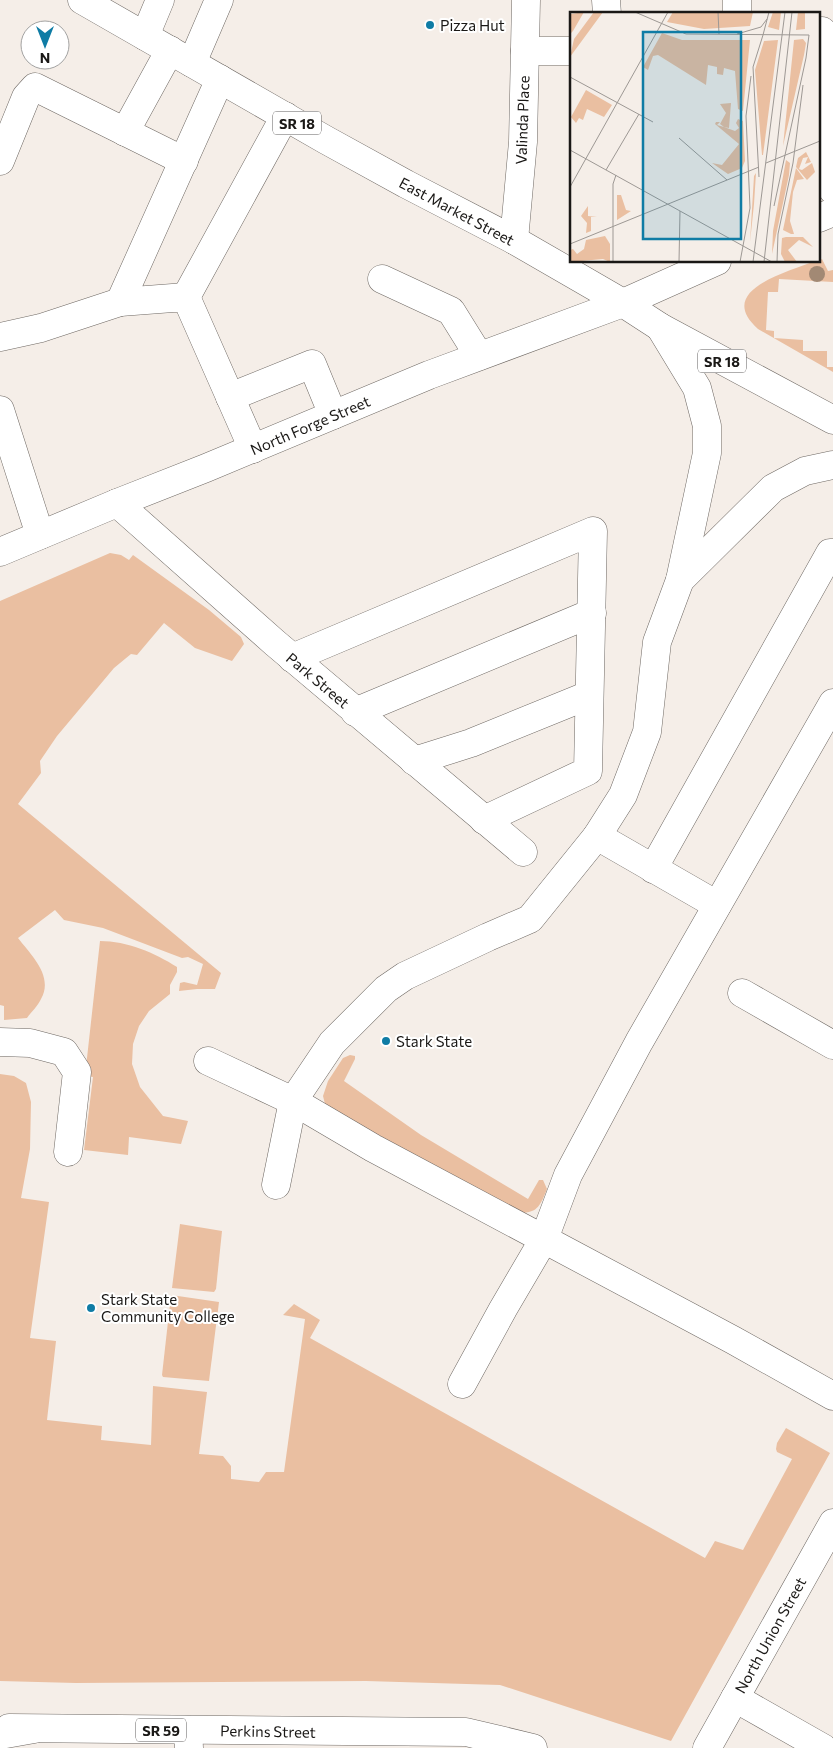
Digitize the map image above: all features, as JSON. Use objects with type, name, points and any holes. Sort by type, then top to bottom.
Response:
[{"type":"main road","name":"East Market Street","points":[[82,0],[406,184],[514,240],[623,303],[660,327],[833,420]]},
{"type":"main road","points":[[146,36],[160,0]]},
{"type":"main road","points":[[125,132],[220,0]]},
{"type":"main road","name":"Valinda Place","points":[[514,240],[523,142],[526,0]]},
{"type":"main road","points":[[822,31],[822,161],[833,190]]},
{"type":"main road","points":[[525,51],[570,51]]},
{"type":"main road","points":[[120,302],[220,79]]},
{"type":"main road","points":[[0,161],[26,97],[35,86],[184,161]]},
{"type":"main road","points":[[186,297],[285,116]]},
{"type":"main road","points":[[820,218],[833,212]]},
{"type":"main road","name":"North Forge Street","points":[[0,552],[479,356],[623,303],[715,262]]},
{"type":"main road","points":[[382,279],[451,311],[479,356]]},
{"type":"main road","points":[[0,337],[41,328],[120,302],[186,297]]},
{"type":"main road","points":[[186,297],[253,449]]},
{"type":"main road","points":[[276,1185],[293,1101],[332,1043],[386,989],[405,976],[530,919],[597,836],[623,795],[647,732],[657,642],[680,580],[708,454],[707,426],[697,388],[660,327]]},
{"type":"main road","points":[[230,397],[312,364],[333,415]]},
{"type":"main road","points":[[0,410],[40,536]]},
{"type":"main road","points":[[680,580],[773,488],[805,471],[833,465]]},
{"type":"main road","name":"Park Street","points":[[117,503],[292,658],[523,852]]},
{"type":"main road","points":[[292,658],[593,531],[588,771],[484,820]]},
{"type":"main road","points":[[653,869],[830,553],[833,553]]},
{"type":"main road","points":[[355,712],[592,613]]},
{"type":"main road","points":[[414,761],[471,743],[589,695]]},
{"type":"main road","points":[[462,1384],[544,1239],[568,1175],[639,1042],[833,703]]},
{"type":"main road","points":[[597,836],[717,905]]},
{"type":"main road","points":[[742,993],[833,1045]]},
{"type":"main road","points":[[0,1042],[30,1043],[64,1052],[77,1072],[68,1152]]},
{"type":"main road","points":[[208,1061],[293,1101],[373,1148],[733,1340],[833,1396]]},
{"type":"main road","name":"North Union Street","points":[[707,1748],[833,1522]]},
{"type":"main road","points":[[735,1698],[823,1748]]},
{"type":"main road","name":"Perkins Street","points":[[0,1728],[34,1728],[189,1739],[466,1732],[533,1748]]},
{"type":"main road","points":[[0,1735],[34,1728]]},
{"type":"shaded area","points":[[822,259],[828,271],[833,270],[833,282],[779,279],[778,292],[768,292],[766,330],[774,331],[774,338],[803,340],[803,351],[827,351],[827,367],[833,367],[833,372],[758,329],[747,315],[745,303],[750,293],[760,284],[773,277],[812,262],[820,262]]},
{"type":"shaded area","points":[[110,553],[121,555],[129,560],[133,555],[209,610],[241,637],[244,644],[232,661],[195,648],[164,623],[137,655],[131,654],[114,668],[57,736],[40,761],[41,773],[18,804],[221,973],[215,989],[179,991],[180,983],[197,985],[203,964],[188,957],[182,958],[103,928],[64,920],[55,910],[18,938],[43,974],[45,982],[41,999],[27,1018],[4,1020],[4,1006],[0,1005],[0,601]]},
{"type":"shaded area","points":[[100,941],[120,943],[140,949],[177,967],[177,972],[170,985],[170,994],[149,1011],[139,1026],[133,1044],[132,1064],[140,1087],[163,1116],[188,1121],[181,1144],[129,1137],[128,1155],[84,1150],[93,1077],[85,1076]]},
{"type":"shaded area","points":[[350,1055],[355,1056],[355,1059],[344,1081],[421,1135],[528,1199],[539,1180],[543,1180],[547,1189],[538,1206],[531,1211],[512,1214],[333,1113],[325,1104],[323,1096],[328,1081],[343,1058]]},
{"type":"shaded area","points":[[0,1074],[14,1076],[26,1083],[31,1102],[30,1149],[21,1198],[49,1202],[30,1338],[56,1341],[47,1420],[102,1426],[101,1440],[151,1445],[153,1386],[207,1392],[199,1454],[223,1456],[231,1466],[231,1479],[259,1482],[266,1472],[284,1472],[305,1319],[283,1315],[294,1304],[320,1320],[310,1338],[705,1558],[715,1541],[743,1550],[792,1459],[777,1452],[776,1449],[777,1443],[786,1428],[830,1453],[671,1741],[500,1685],[366,1681],[76,1683],[0,1681]]},
{"type":"shaded area","points":[[180,1224],[222,1231],[216,1289],[214,1292],[172,1288]]},
{"type":"shaded area","points":[[171,1295],[219,1302],[209,1381],[163,1377],[162,1375]]},
{"type":"place","name":"Pizza Hut","points":[[430,25]]},
{"type":"place","name":"Stark State","points":[[386,1041]]},
{"type":"place","name":"Stark State Community College","points":[[91,1308]]}]
